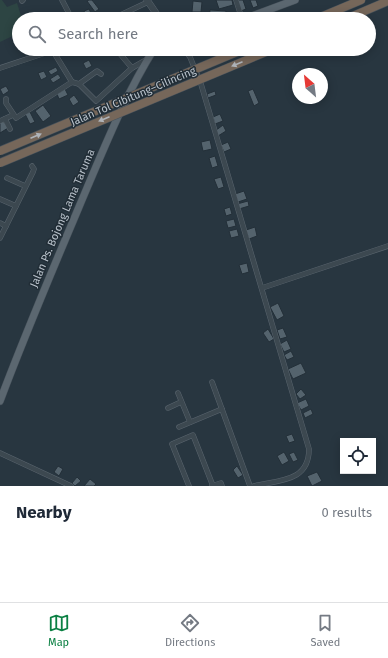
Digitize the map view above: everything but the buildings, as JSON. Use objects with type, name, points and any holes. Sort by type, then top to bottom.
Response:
[{"type":"highway","points":[[333,12],[361,0]]},
{"type":"highway","points":[[362,12],[388,1]]},
{"type":"highway","name":"Jalan Tol Cibitung–Cilincing","points":[[0,151],[227,56]]},
{"type":"highway","name":"Jalan Tol Cibitung–Cilincing","points":[[0,163],[257,56]]},
{"type":"main road","points":[[262,12],[295,0]]},
{"type":"main road","name":"Jalan Ps. Bojong Lama Taruma","points":[[0,401],[34,311],[132,89],[150,56]]},
{"type":"street","points":[[62,0],[68,12]]},
{"type":"street","points":[[236,0],[240,12]]},
{"type":"street","points":[[126,12],[148,1],[155,12]]},
{"type":"street","points":[[0,68],[37,56]]},
{"type":"street","points":[[58,56],[72,82],[79,84],[96,101],[132,68],[148,59]]},
{"type":"street","points":[[122,56],[132,68]]},
{"type":"street","points":[[188,56],[197,72],[306,438],[309,459],[304,470],[293,477],[254,486]]},
{"type":"street","points":[[79,84],[97,71],[101,74]]},
{"type":"street","points":[[6,99],[6,103],[15,118],[72,82]]},
{"type":"street","points":[[0,121],[13,115]]},
{"type":"street","points":[[6,119],[10,129]]},
{"type":"street","points":[[0,238],[34,170],[32,166]]},
{"type":"street","points":[[7,178],[25,186]]},
{"type":"street","points":[[0,198],[16,206]]},
{"type":"street","points":[[0,223],[6,226]]},
{"type":"street","points":[[262,288],[388,246]]},
{"type":"street","points":[[212,382],[250,486]]},
{"type":"street","points":[[178,393],[190,422]]},
{"type":"street","points":[[168,408],[181,402]]},
{"type":"street","points":[[179,427],[222,409]]},
{"type":"street","points":[[189,486],[172,444],[193,435],[212,486],[221,483],[222,486]]},
{"type":"street","points":[[0,453],[71,486]]},
{"type":"green space","points":[[0,0],[2,0],[7,7],[17,3],[20,12],[12,12],[12,36],[0,42]]}]
